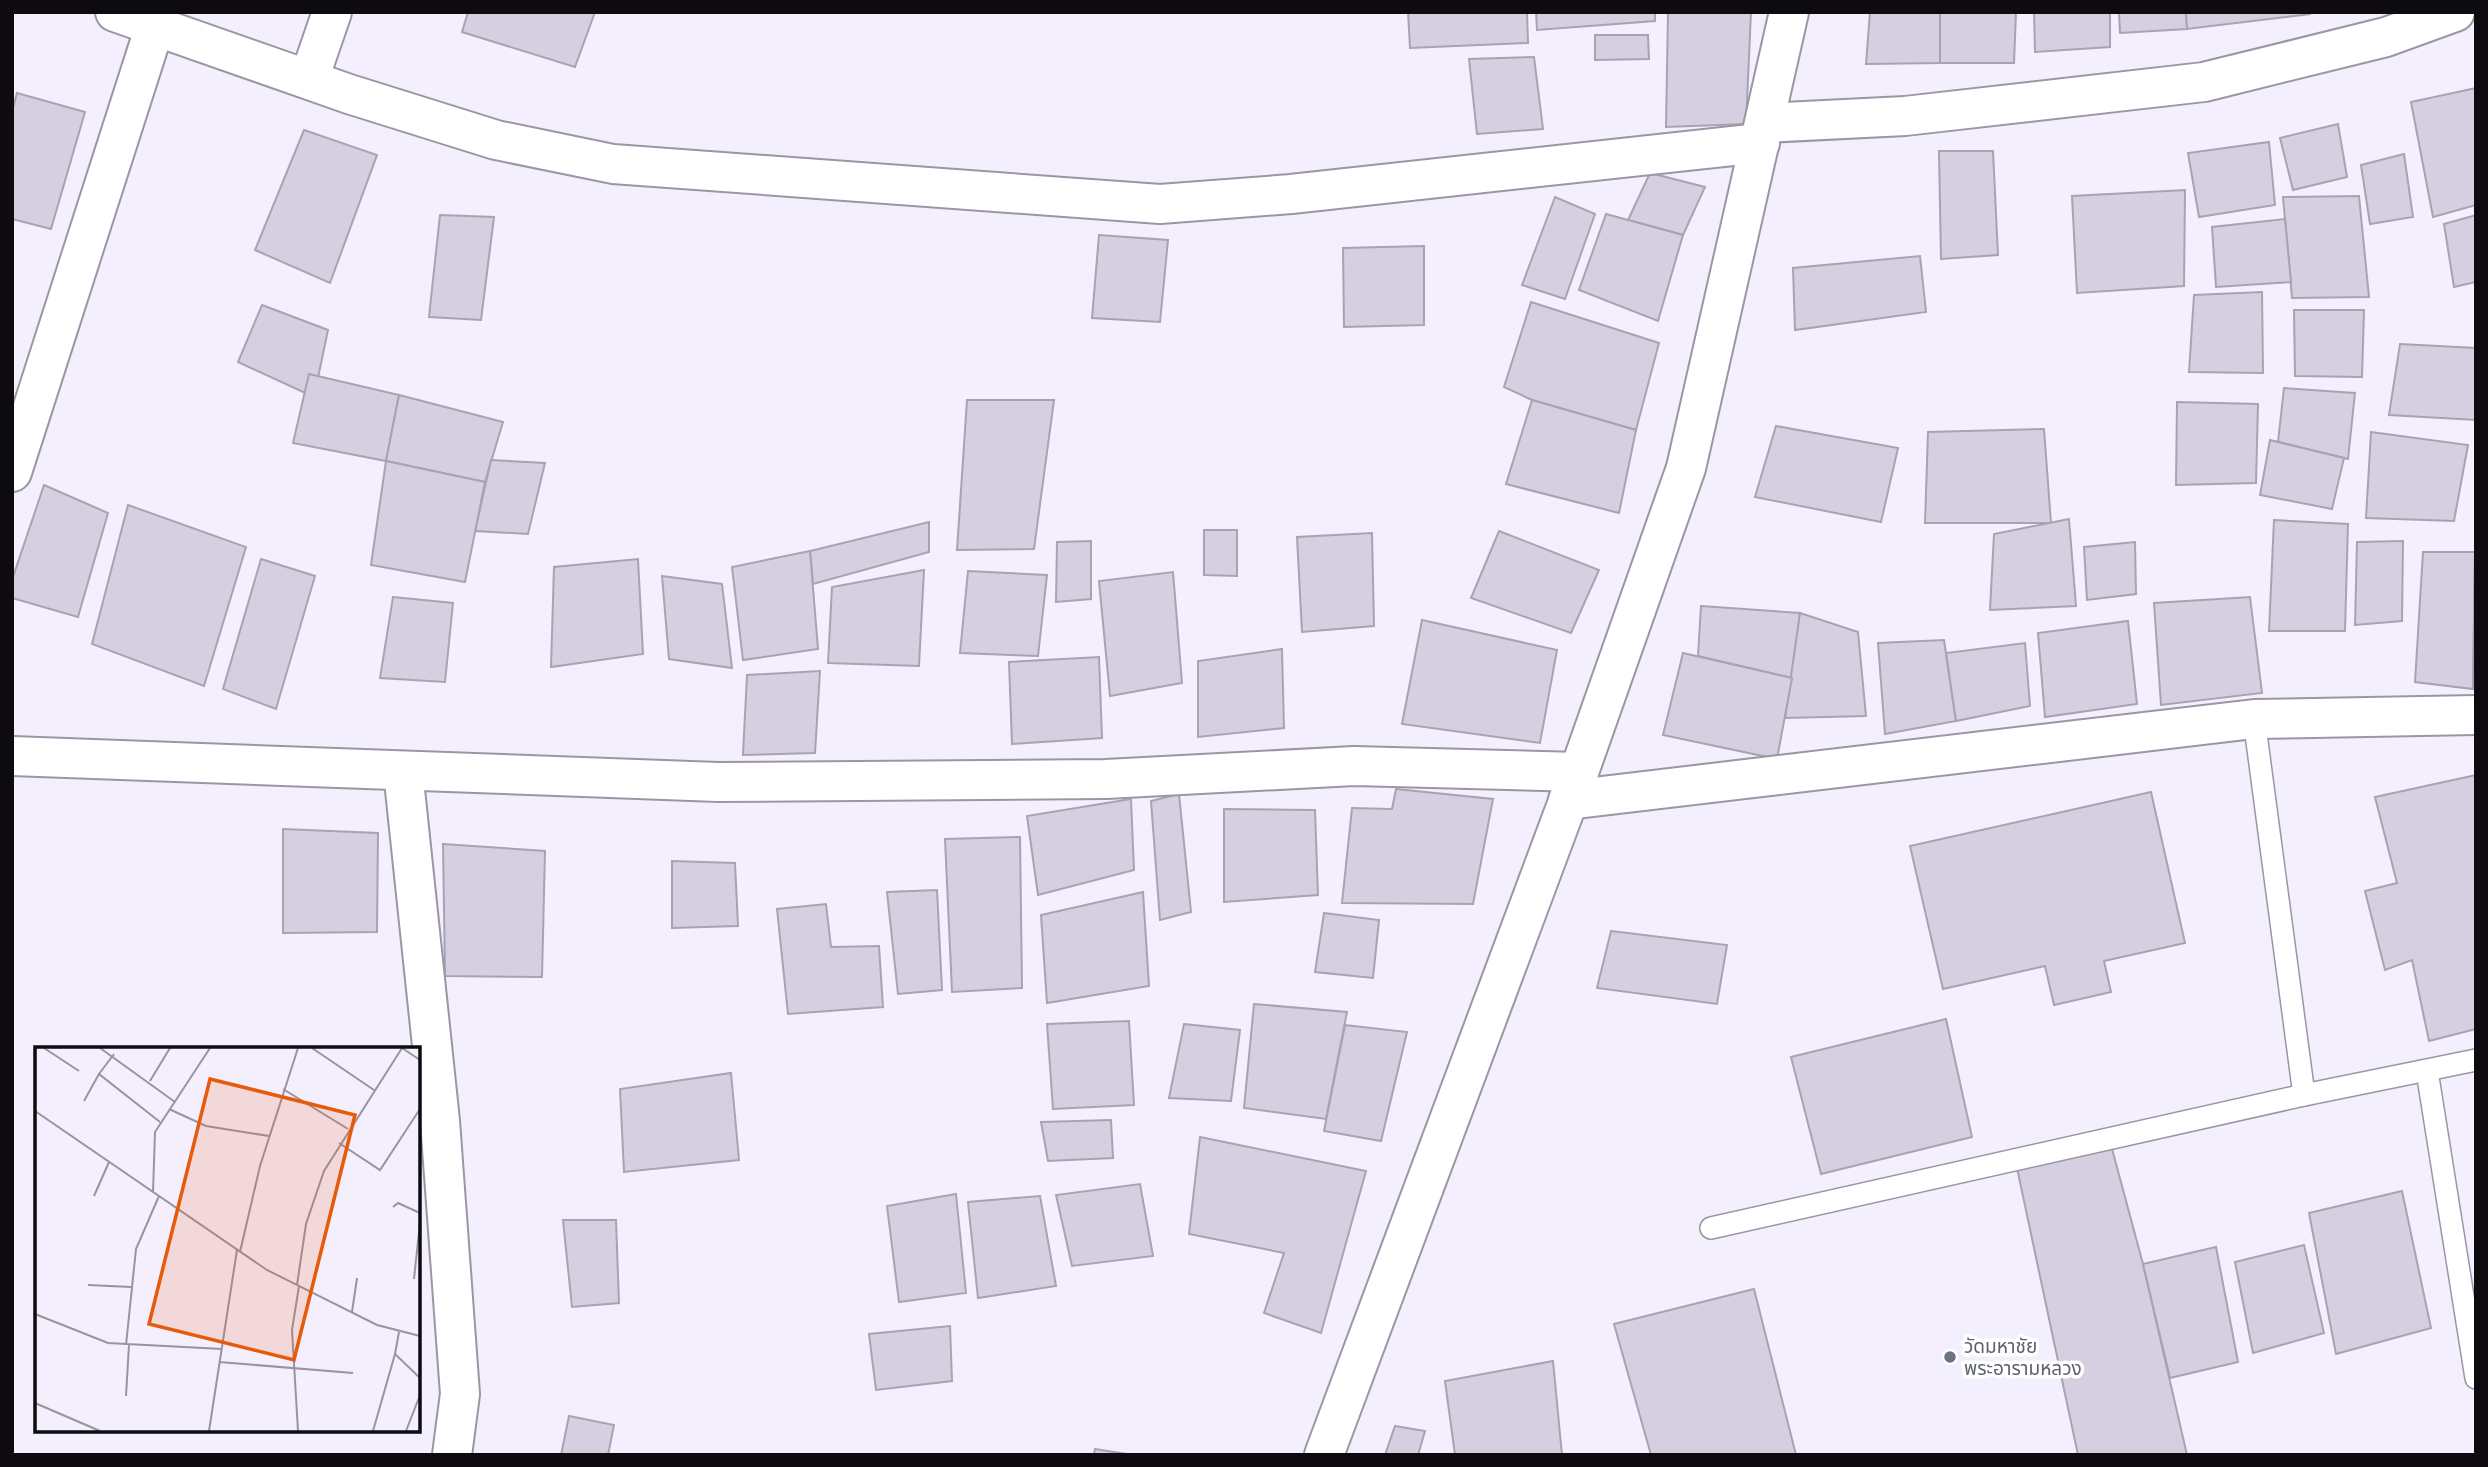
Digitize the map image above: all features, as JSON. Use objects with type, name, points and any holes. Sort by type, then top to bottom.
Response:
[{"type":"street","points":[[115,12],[309,79],[496,139],[613,164],[1160,204],[1292,194],[1762,133],[2204,82],[2386,37],[2455,12]]},
{"type":"street","points":[[309,79],[332,12]]},
{"type":"street","points":[[1324,1455],[1573,786],[1686,468],[1789,12]]},
{"type":"street","points":[[12,472],[155,26]]},
{"type":"street","points":[[12,756],[718,782],[1106,779],[1354,766],[1573,786],[2254,719],[2476,715]]},
{"type":"street","points":[[403,771],[440,1121],[460,1394],[452,1455]]},
{"type":"lane","points":[[2254,719],[2304,1095]]},
{"type":"lane","points":[[1711,1228],[2304,1095],[2476,1060]]},
{"type":"lane","points":[[2427,1072],[2476,1378]]},
{"type":"building","points":[[468,12],[595,12],[575,67],[462,32]]},
{"type":"building","points":[[1408,12],[1527,12],[1528,43],[1410,48]]},
{"type":"building","points":[[1536,12],[1655,12],[1655,21],[1537,30]]},
{"type":"building","points":[[1668,12],[1751,12],[1746,124],[1666,127]]},
{"type":"building","points":[[1870,12],[1940,12],[1940,63],[1866,64]]},
{"type":"building","points":[[1940,12],[2016,12],[2014,63],[1940,63]]},
{"type":"building","points":[[2034,12],[2110,12],[2110,47],[2035,52]]},
{"type":"building","points":[[2119,12],[2186,12],[2187,29],[2120,33]]},
{"type":"building","points":[[2186,12],[2310,12],[2310,14],[2187,29]]},
{"type":"building","points":[[1595,35],[1648,35],[1649,59],[1595,60]]},
{"type":"building","points":[[1534,57],[1543,129],[1477,134],[1469,59]]},
{"type":"building","points":[[2476,88],[2476,205],[2433,217],[2411,102]]},
{"type":"building","points":[[17,93],[85,112],[51,229],[12,219],[12,112]]},
{"type":"building","points":[[2338,124],[2347,177],[2293,190],[2280,138]]},
{"type":"building","points":[[304,130],[377,155],[330,283],[255,250]]},
{"type":"building","points":[[2269,142],[2275,205],[2199,217],[2188,153]]},
{"type":"building","points":[[1939,151],[1993,151],[1998,255],[1941,259]]},
{"type":"building","points":[[2404,154],[2413,217],[2370,224],[2361,165]]},
{"type":"building","points":[[1650,173],[1705,187],[1683,235],[1628,220]]},
{"type":"building","points":[[2185,190],[2184,286],[2077,293],[2072,196]]},
{"type":"building","points":[[2359,196],[2369,297],[2292,298],[2283,197]]},
{"type":"building","points":[[1555,197],[1595,214],[1565,299],[1522,285]]},
{"type":"building","points":[[1606,214],[1683,235],[1658,321],[1579,290]]},
{"type":"building","points":[[440,215],[494,217],[481,320],[429,317]]},
{"type":"building","points":[[2476,215],[2476,282],[2454,287],[2444,224]]},
{"type":"building","points":[[2285,219],[2291,282],[2216,287],[2212,227]]},
{"type":"building","points":[[1099,235],[1168,240],[1160,322],[1092,318]]},
{"type":"building","points":[[1424,246],[1424,325],[1344,327],[1343,248]]},
{"type":"building","points":[[1920,256],[1926,312],[1795,330],[1793,268]]},
{"type":"building","points":[[2262,292],[2263,373],[2189,372],[2194,295]]},
{"type":"building","points":[[1531,302],[1659,343],[1636,430],[1532,400],[1504,387]]},
{"type":"building","points":[[262,305],[328,330],[314,397],[238,362]]},
{"type":"building","points":[[2294,310],[2364,310],[2362,377],[2295,376]]},
{"type":"building","points":[[2400,344],[2476,348],[2476,420],[2389,415]]},
{"type":"building","points":[[309,374],[399,395],[386,461],[293,443]]},
{"type":"building","points":[[2284,388],[2355,393],[2348,459],[2278,442]]},
{"type":"building","points":[[399,395],[503,422],[485,482],[386,461]]},
{"type":"building","points":[[967,400],[1054,400],[1034,549],[957,550]]},
{"type":"building","points":[[1532,400],[1636,430],[1619,513],[1506,484]]},
{"type":"building","points":[[2177,402],[2258,404],[2256,483],[2176,485]]},
{"type":"building","points":[[1776,426],[1898,448],[1881,522],[1755,497]]},
{"type":"building","points":[[2044,429],[2051,523],[1925,523],[1928,432]]},
{"type":"building","points":[[2371,432],[2468,445],[2454,521],[2366,518]]},
{"type":"building","points":[[2270,440],[2344,458],[2332,509],[2260,495]]},
{"type":"building","points":[[491,460],[545,463],[528,534],[475,531]]},
{"type":"building","points":[[386,461],[485,482],[465,582],[371,565]]},
{"type":"building","points":[[44,485],[108,513],[78,617],[12,598],[12,580]]},
{"type":"building","points":[[128,505],[246,547],[204,686],[92,644]]},
{"type":"building","points":[[2069,519],[2076,606],[1990,610],[1994,534]]},
{"type":"building","points":[[2274,520],[2348,524],[2345,631],[2269,631]]},
{"type":"building","points":[[929,522],[929,552],[813,584],[810,551]]},
{"type":"building","points":[[1204,530],[1237,530],[1237,576],[1204,575]]},
{"type":"building","points":[[1499,531],[1599,570],[1571,633],[1471,598]]},
{"type":"building","points":[[1372,533],[1374,626],[1302,632],[1297,537]]},
{"type":"building","points":[[1091,541],[1091,599],[1056,602],[1057,542]]},
{"type":"building","points":[[2403,541],[2402,621],[2355,625],[2357,542]]},
{"type":"building","points":[[2135,542],[2136,594],[2087,600],[2084,547]]},
{"type":"building","points":[[810,551],[818,649],[743,660],[732,567]]},
{"type":"building","points":[[2423,552],[2475,552],[2473,689],[2415,682]]},
{"type":"building","points":[[2475,552],[2476,689],[2473,689]]},
{"type":"building","points":[[261,559],[315,576],[276,709],[223,689]]},
{"type":"building","points":[[638,559],[643,654],[551,667],[554,567]]},
{"type":"building","points":[[924,570],[919,666],[828,663],[832,587]]},
{"type":"building","points":[[968,571],[1047,575],[1038,656],[960,653]]},
{"type":"building","points":[[1173,572],[1182,683],[1110,696],[1099,581]]},
{"type":"building","points":[[662,576],[722,584],[732,668],[669,659]]},
{"type":"building","points":[[393,597],[453,603],[445,682],[380,678]]},
{"type":"building","points":[[2250,597],[2262,693],[2161,705],[2154,603]]},
{"type":"building","points":[[1701,606],[1800,613],[1792,678],[1698,656]]},
{"type":"building","points":[[1800,613],[1858,632],[1866,716],[1785,718]]},
{"type":"building","points":[[1422,620],[1557,650],[1540,743],[1402,724]]},
{"type":"building","points":[[2128,621],[2137,704],[2045,717],[2038,633]]},
{"type":"building","points":[[1944,640],[1956,721],[1885,734],[1878,643]]},
{"type":"building","points":[[2025,643],[2030,706],[1956,721],[1946,653]]},
{"type":"building","points":[[1282,649],[1284,728],[1198,737],[1198,661]]},
{"type":"building","points":[[1683,653],[1792,678],[1777,759],[1663,735]]},
{"type":"building","points":[[1099,657],[1102,738],[1012,744],[1009,662]]},
{"type":"building","points":[[820,671],[815,753],[743,755],[747,675]]},
{"type":"building","points":[[2476,775],[2476,1029],[2429,1041],[2412,960],[2385,970],[2365,891],[2397,883],[2375,797]]},
{"type":"building","points":[[1396,789],[1493,799],[1473,904],[1342,903],[1352,808],[1392,809]]},
{"type":"building","points":[[2151,792],[2185,943],[2104,961],[2111,992],[2054,1005],[2045,966],[1943,989],[1910,846]]},
{"type":"building","points":[[1179,794],[1191,912],[1160,920],[1151,801]]},
{"type":"building","points":[[1131,799],[1134,870],[1038,895],[1027,816]]},
{"type":"building","points":[[1224,809],[1315,810],[1318,895],[1224,902]]},
{"type":"building","points":[[283,829],[378,833],[377,932],[283,933]]},
{"type":"building","points":[[1020,837],[1022,988],[952,992],[945,839]]},
{"type":"building","points":[[443,844],[545,851],[542,977],[445,976]]},
{"type":"building","points":[[672,861],[735,863],[738,926],[672,928]]},
{"type":"building","points":[[937,890],[942,990],[898,994],[887,892]]},
{"type":"building","points":[[1143,892],[1149,986],[1047,1003],[1041,915]]},
{"type":"building","points":[[826,904],[831,947],[879,946],[883,1007],[788,1014],[777,909]]},
{"type":"building","points":[[1324,913],[1379,920],[1373,978],[1315,972]]},
{"type":"building","points":[[1611,931],[1727,945],[1717,1004],[1597,988]]},
{"type":"building","points":[[1254,1004],[1347,1012],[1326,1119],[1244,1108]]},
{"type":"building","points":[[1946,1019],[1972,1137],[1821,1174],[1791,1057]]},
{"type":"building","points":[[1129,1021],[1134,1105],[1053,1109],[1047,1024]]},
{"type":"building","points":[[1184,1024],[1240,1030],[1231,1101],[1169,1098]]},
{"type":"building","points":[[1345,1025],[1407,1032],[1381,1141],[1324,1131]]},
{"type":"building","points":[[731,1073],[739,1160],[624,1172],[620,1089]]},
{"type":"building","points":[[1111,1120],[1113,1158],[1048,1161],[1041,1122]]},
{"type":"building","points":[[1200,1137],[1366,1171],[1321,1333],[1264,1313],[1284,1253],[1189,1234]]},
{"type":"building","points":[[2111,1145],[2143,1264],[2187,1455],[2078,1455],[2017,1168]]},
{"type":"building","points":[[1140,1184],[1153,1256],[1072,1266],[1056,1195]]},
{"type":"building","points":[[2402,1191],[2431,1328],[2336,1354],[2309,1213]]},
{"type":"building","points":[[956,1194],[966,1293],[899,1302],[887,1206]]},
{"type":"building","points":[[1040,1196],[1056,1286],[978,1298],[968,1202]]},
{"type":"building","points":[[563,1220],[616,1220],[619,1303],[572,1307]]},
{"type":"building","points":[[2304,1245],[2324,1333],[2253,1353],[2235,1262]]},
{"type":"building","points":[[2216,1247],[2238,1362],[2170,1378],[2143,1264]]},
{"type":"building","points":[[1754,1289],[1796,1455],[1651,1455],[1614,1324]]},
{"type":"building","points":[[950,1326],[952,1381],[876,1390],[869,1334]]},
{"type":"building","points":[[1553,1361],[1562,1455],[1455,1455],[1445,1381]]},
{"type":"building","points":[[569,1416],[614,1425],[608,1455],[561,1455]]},
{"type":"building","points":[[1395,1426],[1425,1431],[1418,1455],[1385,1455]]},
{"type":"building","points":[[1095,1449],[1133,1455],[1094,1455]]},
{"type":"place","name":"วัดมหาชัย พระอารามหลวง","points":[[1950,1357]]}]
